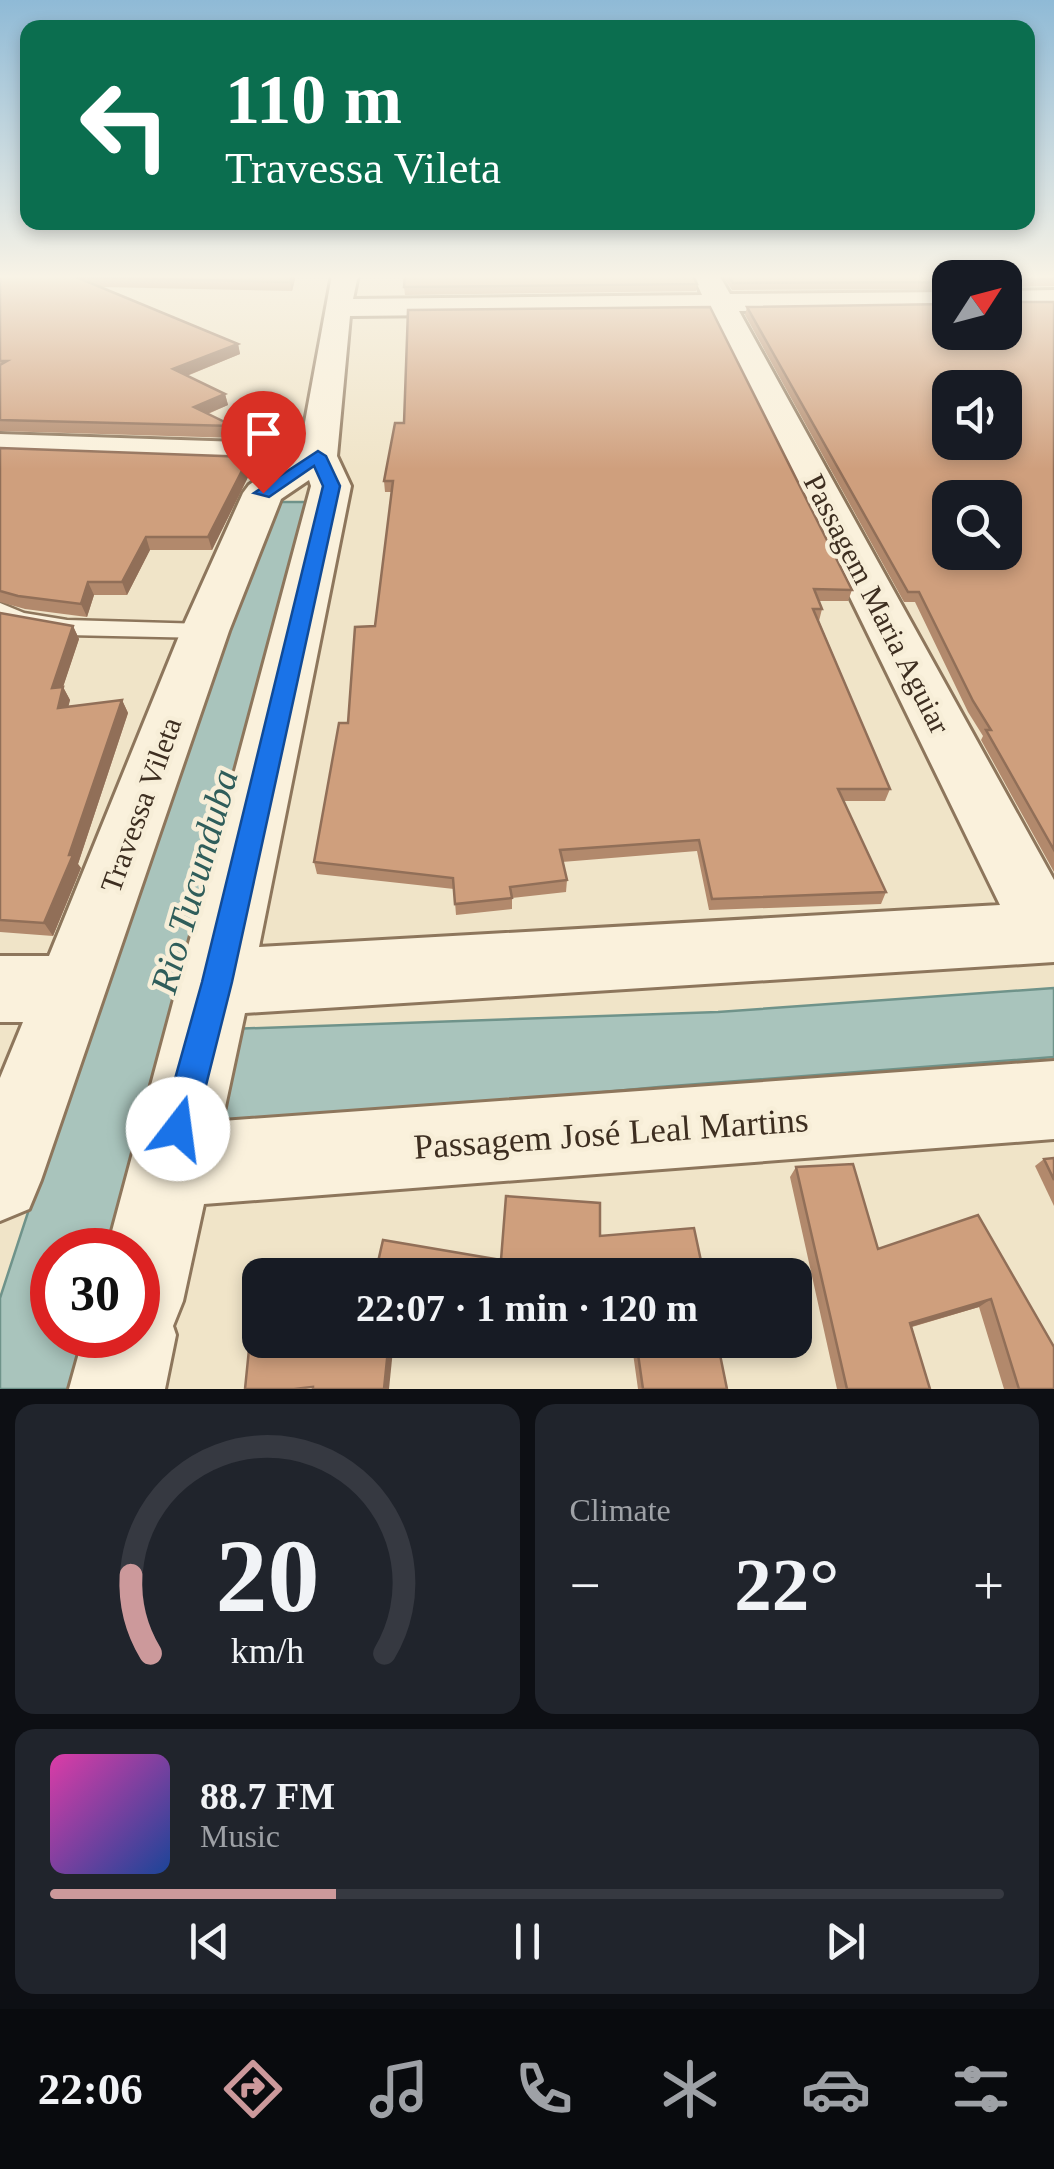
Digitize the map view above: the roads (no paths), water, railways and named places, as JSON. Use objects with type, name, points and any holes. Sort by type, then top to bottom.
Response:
[{"type":"street","points":[[154,1228],[217,982],[331,486],[318,456],[333,340]]},
{"type":"street","name":"Passagem Maria Aguiar","points":[[741,340],[1051,932]]},
{"type":"street","points":[[0,445],[318,456]]},
{"type":"street","name":"Travessa Vileta","points":[[0,1180],[205,631],[263,493],[318,456]]},
{"type":"street","points":[[217,982],[1051,932]]},
{"type":"street","points":[[0,989],[74,988]]},
{"type":"street","name":"Passagem José Leal Martins","points":[[168,1166],[1054,1100]]},
{"type":"street","points":[[118,1389],[125,1358]]},
{"type":"lane","points":[[0,610],[10,618],[82,629],[205,631]]},
{"type":"water","name":"Rio Tucunduba","points":[[275,502],[309,502],[126,1228],[30,1228],[30,1358],[92,1358],[84,1389],[0,1389],[0,1298],[69,1087]]},
{"type":"water","points":[[1054,988],[1054,1057],[659,1087],[212,1128],[229,1029],[718,1012]]}]
